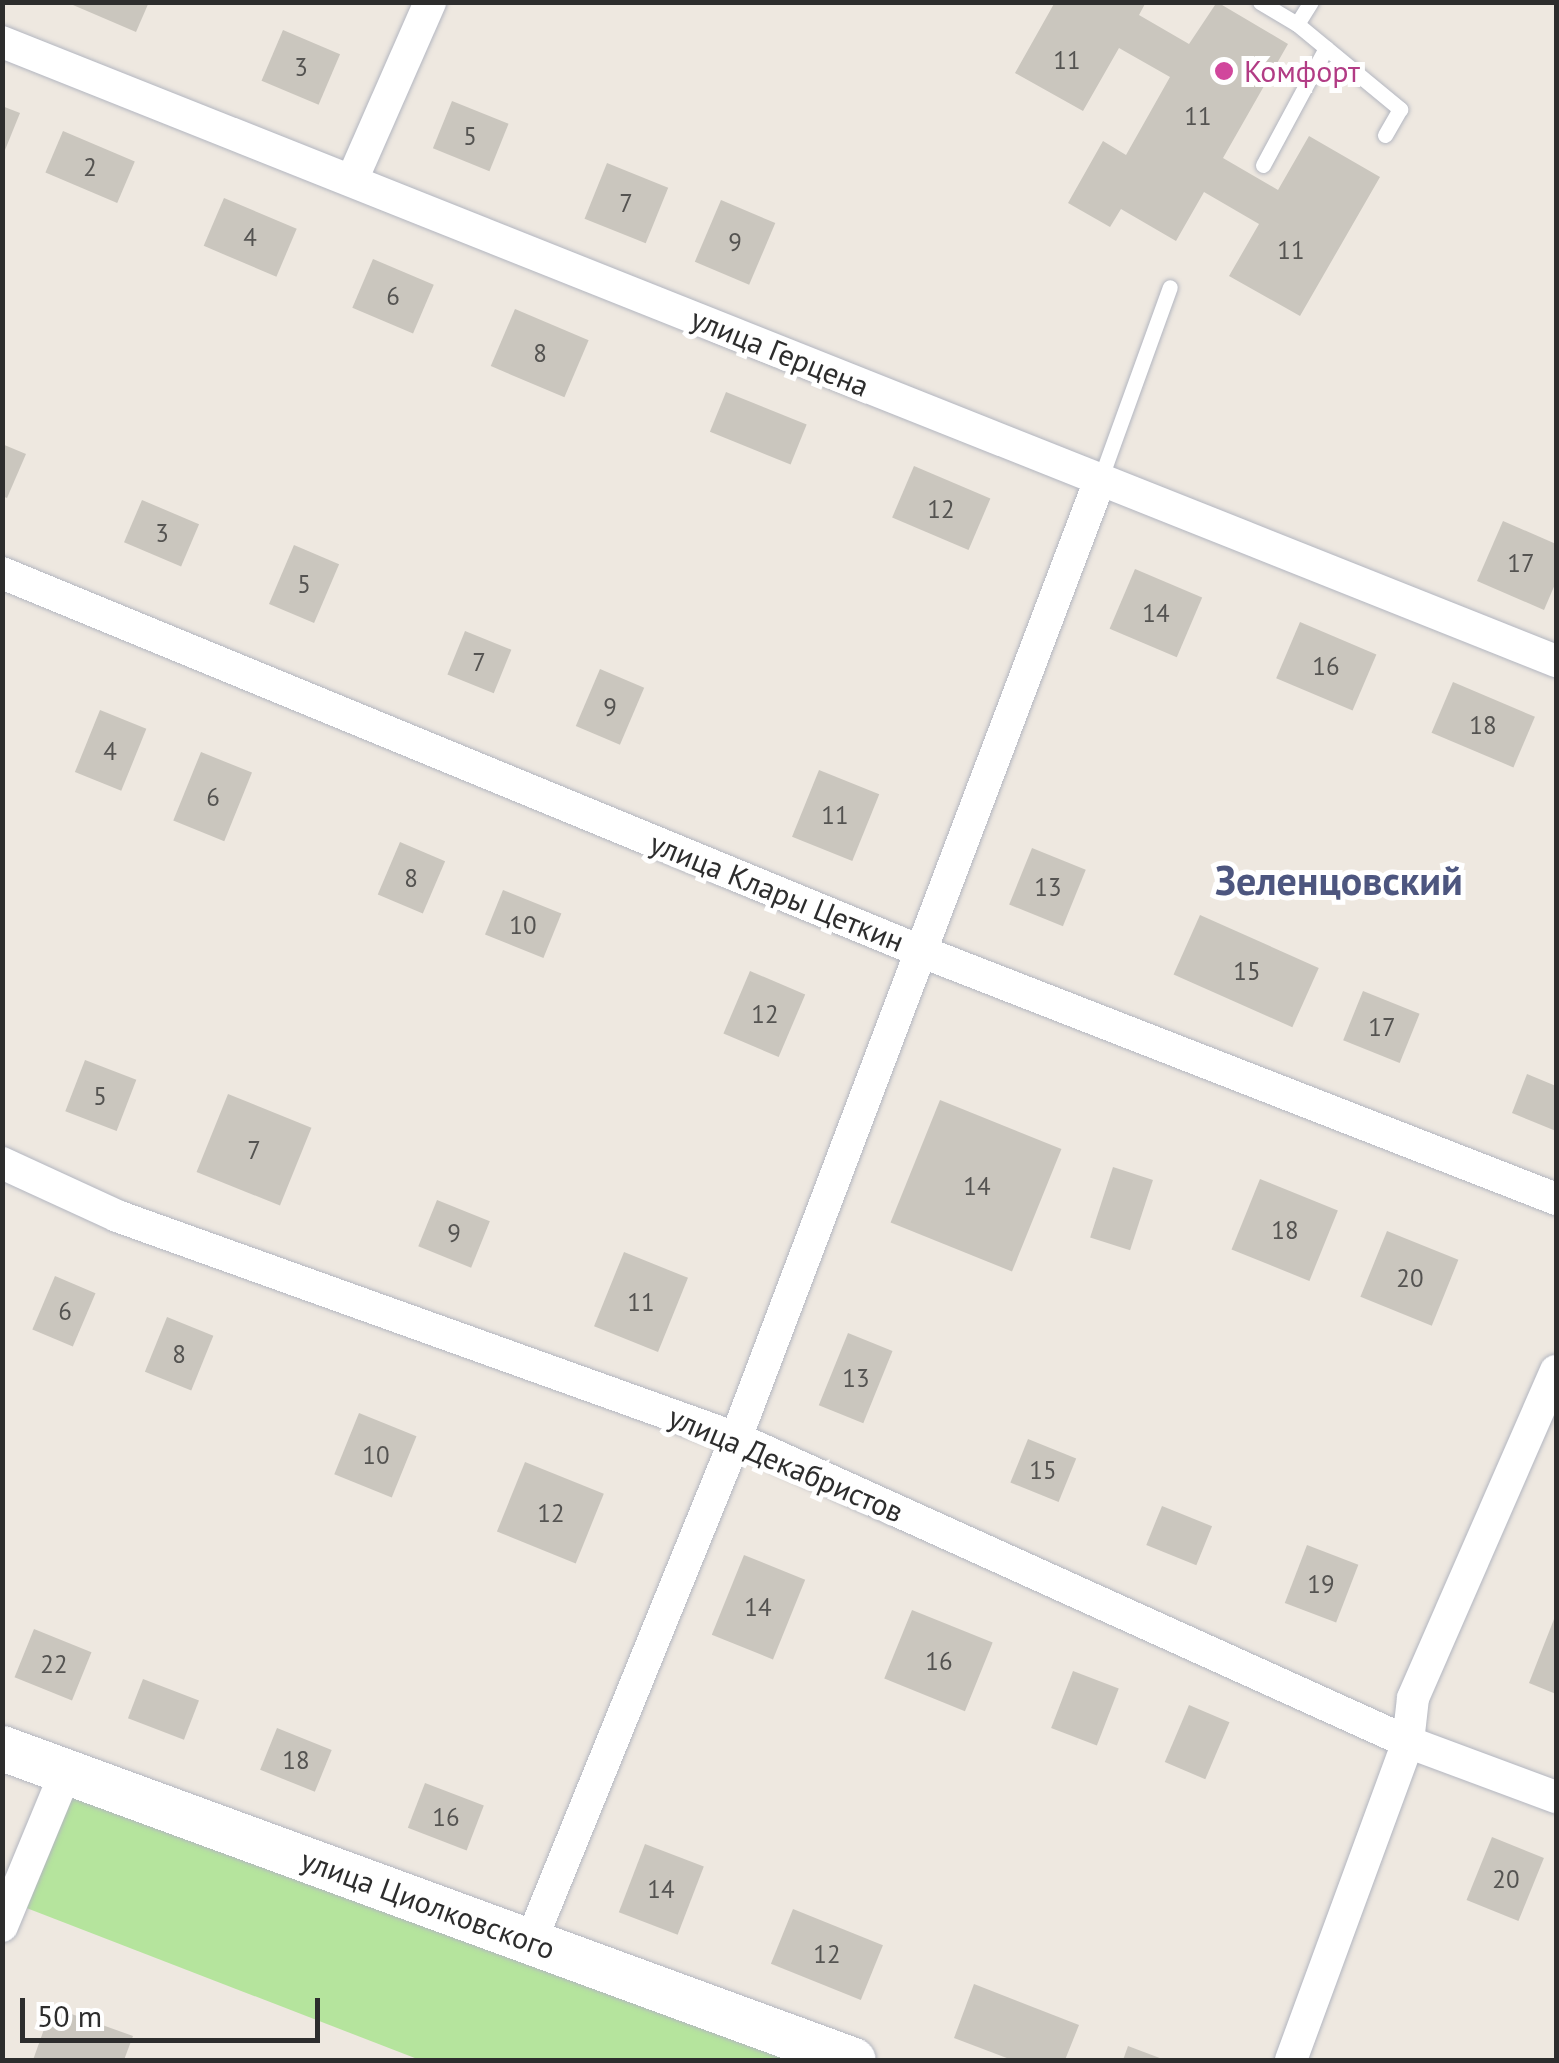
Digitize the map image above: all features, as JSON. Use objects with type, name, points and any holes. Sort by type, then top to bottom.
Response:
[{"type":"main road","name":"улица Циолковского","points":[[2,1748],[853,2060]]},
{"type":"street","points":[[352,180],[430,2]]},
{"type":"street","name":"улица Герцена","points":[[2,42],[1556,662]]},
{"type":"street","points":[[531,1940],[736,1438],[1100,480]]},
{"type":"street","name":"улица Клары Цеткин","points":[[2,573],[920,951],[1556,1199]]},
{"type":"street","name":"улица Декабристов","points":[[2,1163],[117,1216],[736,1438],[1408,1742],[1556,1797]]},
{"type":"street","points":[[1291,2060],[1408,1742],[1412,1698],[1556,1371]]},
{"type":"street","points":[[2,1926],[65,1774]]},
{"type":"lane","points":[[1260,2],[1297,24],[1400,108],[1385,135]]},
{"type":"lane","points":[[1297,24],[1311,2]]},
{"type":"lane","points":[[1263,165],[1326,48]]},
{"type":"lane","points":[[1100,480],[1170,286]]},
{"type":"green space","points":[[65,1774],[853,2060],[420,2060],[11,1902]]},
{"type":"building","points":[[66,2],[149,2],[136,32]]},
{"type":"building","points":[[1055,2],[1146,2],[1139,15],[1189,44],[1217,2],[1288,44],[1223,158],[1278,190],[1309,136],[1380,177],[1300,316],[1229,276],[1259,224],[1204,192],[1176,241],[1121,209],[1110,227],[1068,203],[1103,141],[1126,155],[1170,77],[1119,48],[1083,111],[1015,73]]},
{"type":"building","points":[[283,30],[340,54],[319,105],[262,81]]},
{"type":"building","points":[[452,101],[509,124],[489,171],[433,148]]},
{"type":"building","points":[[2,106],[20,113],[3,155],[2,155]]},
{"type":"building","points":[[63,131],[135,161],[117,203],[45,172]]},
{"type":"building","points":[[607,163],[668,188],[646,243],[585,219]]},
{"type":"building","points":[[224,198],[297,229],[276,277],[204,246]]},
{"type":"building","points":[[721,200],[775,223],[749,285],[695,262]]},
{"type":"building","points":[[373,259],[434,285],[413,334],[352,308]]},
{"type":"building","points":[[515,309],[589,340],[564,397],[491,366]]},
{"type":"building","points":[[726,392],[807,425],[791,464],[710,432]]},
{"type":"building","points":[[2,444],[26,454],[7,498],[2,496]]},
{"type":"building","points":[[914,466],[990,498],[969,550],[892,518]]},
{"type":"building","points":[[142,500],[199,524],[181,567],[124,542]]},
{"type":"building","points":[[1503,521],[1556,544],[1556,582],[1544,610],[1477,581]]},
{"type":"building","points":[[294,545],[339,564],[314,623],[269,604]]},
{"type":"building","points":[[1135,569],[1202,598],[1177,657],[1110,629]]},
{"type":"building","points":[[1300,622],[1376,654],[1353,711],[1276,678]]},
{"type":"building","points":[[465,631],[511,650],[494,693],[447,675]]},
{"type":"building","points":[[600,669],[644,688],[620,745],[576,726]]},
{"type":"building","points":[[1453,682],[1535,717],[1513,767],[1432,733]]},
{"type":"building","points":[[100,710],[146,729],[121,791],[75,772]]},
{"type":"building","points":[[201,752],[252,773],[224,841],[173,821]]},
{"type":"building","points":[[819,770],[879,794],[852,861],[792,837]]},
{"type":"building","points":[[400,842],[445,861],[423,914],[378,894]]},
{"type":"building","points":[[1032,848],[1086,870],[1063,926],[1009,905]]},
{"type":"building","points":[[503,890],[561,914],[543,958],[485,935]]},
{"type":"building","points":[[1200,915],[1319,968],[1292,1027],[1174,974]]},
{"type":"building","points":[[750,971],[805,994],[779,1057],[723,1034]]},
{"type":"building","points":[[1363,991],[1420,1014],[1400,1063],[1343,1040]]},
{"type":"building","points":[[85,1060],[136,1080],[117,1131],[65,1111]]},
{"type":"building","points":[[1527,1074],[1556,1086],[1556,1131],[1512,1113]]},
{"type":"building","points":[[228,1094],[311,1128],[280,1206],[197,1172]]},
{"type":"building","points":[[940,1100],[1061,1149],[1012,1271],[891,1222]]},
{"type":"building","points":[[1113,1167],[1153,1180],[1130,1250],[1090,1237]]},
{"type":"building","points":[[1260,1179],[1338,1210],[1309,1281],[1232,1249]]},
{"type":"building","points":[[437,1200],[490,1221],[471,1268],[418,1246]]},
{"type":"building","points":[[1387,1231],[1458,1260],[1432,1326],[1360,1297]]},
{"type":"building","points":[[624,1252],[688,1278],[658,1352],[594,1326]]},
{"type":"building","points":[[55,1276],[96,1293],[73,1347],[32,1329]]},
{"type":"building","points":[[167,1317],[213,1336],[191,1390],[145,1372]]},
{"type":"building","points":[[848,1333],[893,1351],[863,1423],[819,1405]]},
{"type":"building","points":[[359,1413],[416,1436],[392,1497],[334,1474]]},
{"type":"building","points":[[1028,1439],[1076,1458],[1059,1502],[1010,1483]]},
{"type":"building","points":[[525,1462],[604,1494],[576,1563],[497,1532]]},
{"type":"building","points":[[1162,1506],[1212,1526],[1196,1565],[1146,1545]]},
{"type":"building","points":[[1307,1545],[1358,1565],[1336,1623],[1285,1603]]},
{"type":"building","points":[[744,1555],[805,1580],[773,1659],[712,1635]]},
{"type":"building","points":[[912,1610],[993,1643],[965,1711],[884,1679]]},
{"type":"building","points":[[1556,1614],[1556,1694],[1529,1683]]},
{"type":"building","points":[[34,1629],[91,1652],[72,1700],[15,1677]]},
{"type":"building","points":[[1073,1671],[1119,1689],[1097,1746],[1051,1728]]},
{"type":"building","points":[[143,1679],[199,1701],[184,1740],[128,1718]]},
{"type":"building","points":[[1189,1705],[1230,1722],[1205,1779],[1165,1762]]},
{"type":"building","points":[[277,1728],[332,1750],[315,1792],[260,1770]]},
{"type":"building","points":[[425,1783],[484,1806],[467,1850],[408,1828]]},
{"type":"building","points":[[1492,1837],[1544,1858],[1518,1921],[1467,1900]]},
{"type":"building","points":[[645,1844],[704,1867],[678,1935],[619,1912]]},
{"type":"building","points":[[793,1909],[883,1945],[861,2000],[771,1964]]},
{"type":"building","points":[[974,1984],[1079,2025],[1065,2060],[1012,2060],[954,2038]]},
{"type":"building","points":[[52,2007],[133,2036],[124,2060],[33,2060]]},
{"type":"building","points":[[1128,2046],[1165,2060],[1123,2060]]},
{"type":"place","name":"Комфорт","points":[[1224,71]]},
{"type":"district","name":"Зеленцовский","points":[[1339,880]]}]
